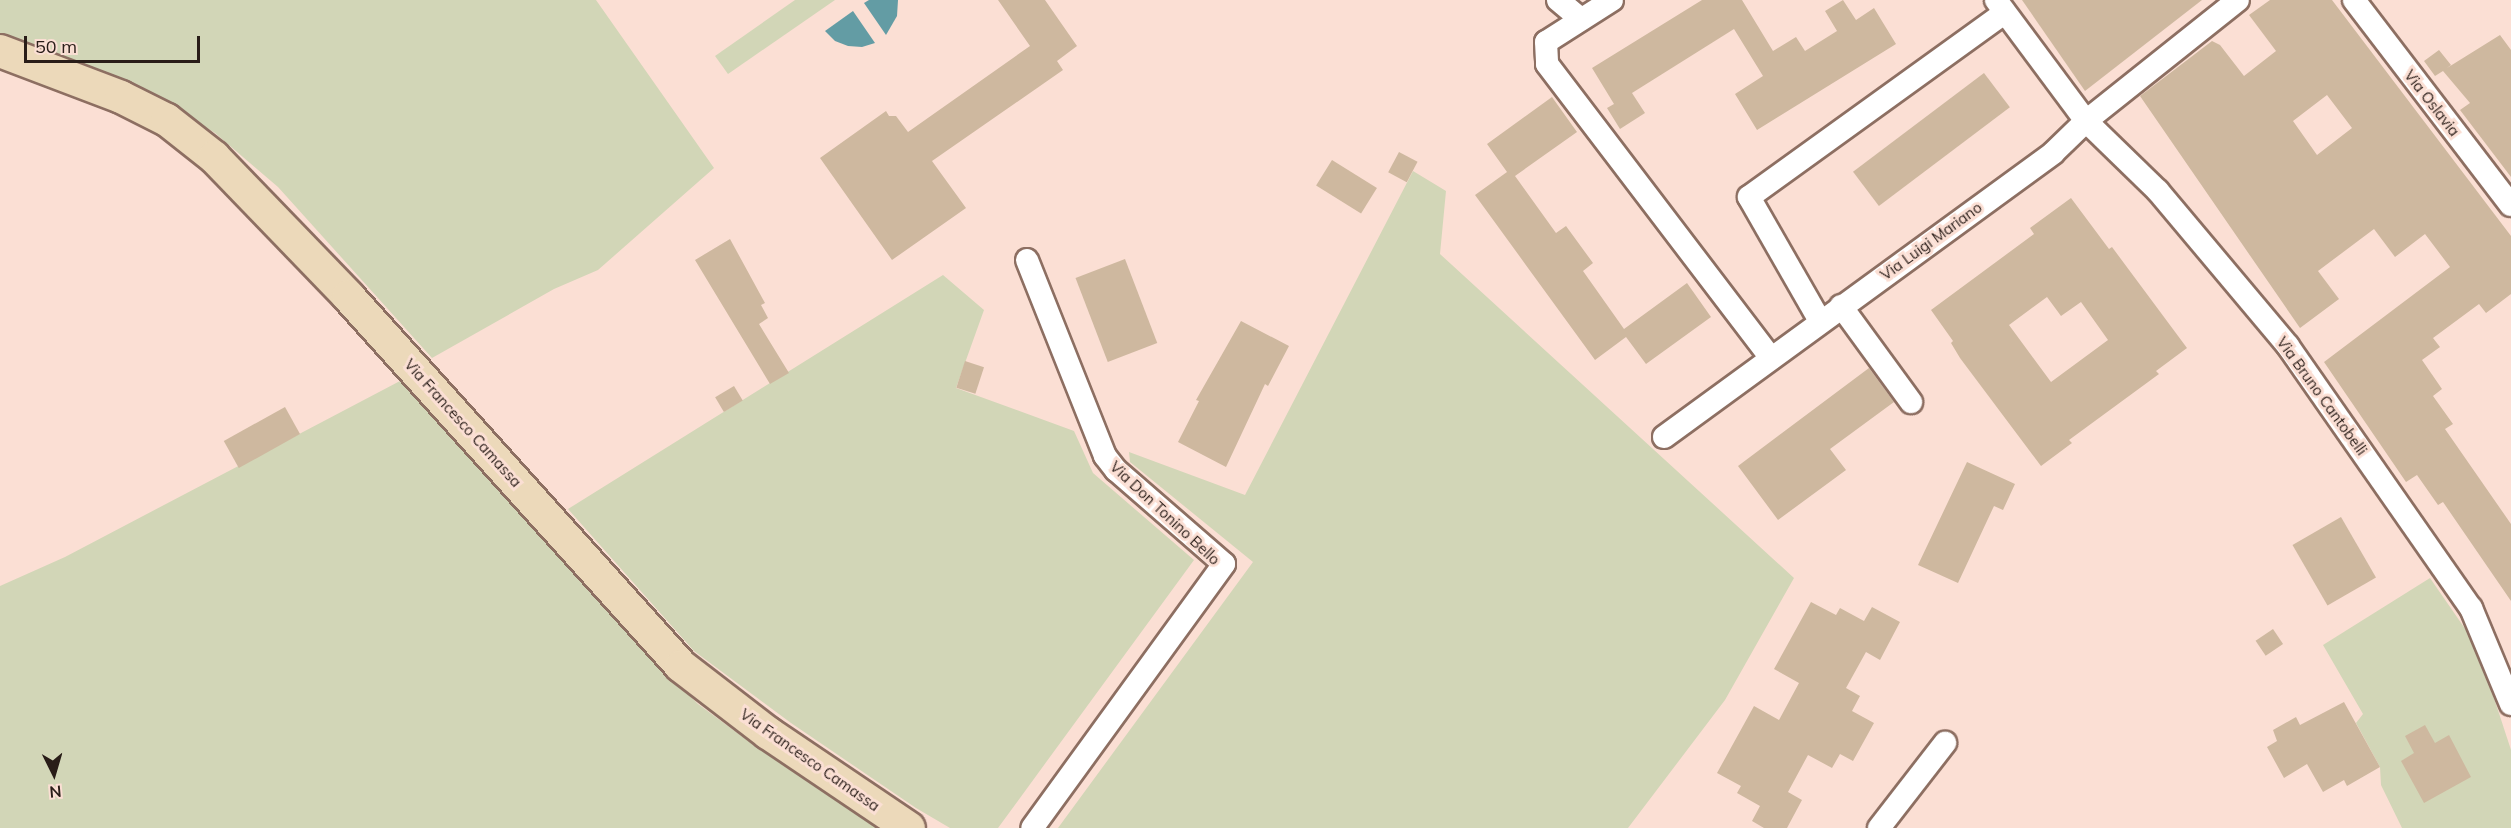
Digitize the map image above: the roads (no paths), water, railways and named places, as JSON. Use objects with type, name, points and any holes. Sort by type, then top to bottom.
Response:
[{"type":"street","points":[[1558,0],[1581,19]]},
{"type":"street","points":[[1612,0],[1546,42],[1547,64],[1772,358]]},
{"type":"street","name":"Via Luigi Mariano","points":[[1664,437],[2053,153],[2086,121],[2238,0]]},
{"type":"street","name":"Via Oslavia","points":[[2354,0],[2511,205]]},
{"type":"street","points":[[1820,321],[1749,197],[2000,6]]},
{"type":"street","name":"Via Bruno Cantobelli","points":[[2000,6],[2086,121],[2158,190],[2288,346],[2471,608],[2511,704]]},
{"type":"street","name":"Via Francesco Camassa","points":[[0,51],[140,106],[167,120],[214,157],[348,296],[681,666],[768,733],[909,828]]},
{"type":"street","name":"Via Don Tonino Bello","points":[[1027,260],[1105,456],[1116,470],[1224,564],[1032,828]]},
{"type":"street","points":[[1841,306],[1911,402]]},
{"type":"street","points":[[1879,828],[1945,743]]},
{"type":"water","points":[[869,0],[898,0],[897,16],[886,35],[864,3]]},
{"type":"water","points":[[853,11],[875,43],[862,47],[848,46],[835,41],[825,31]]}]
